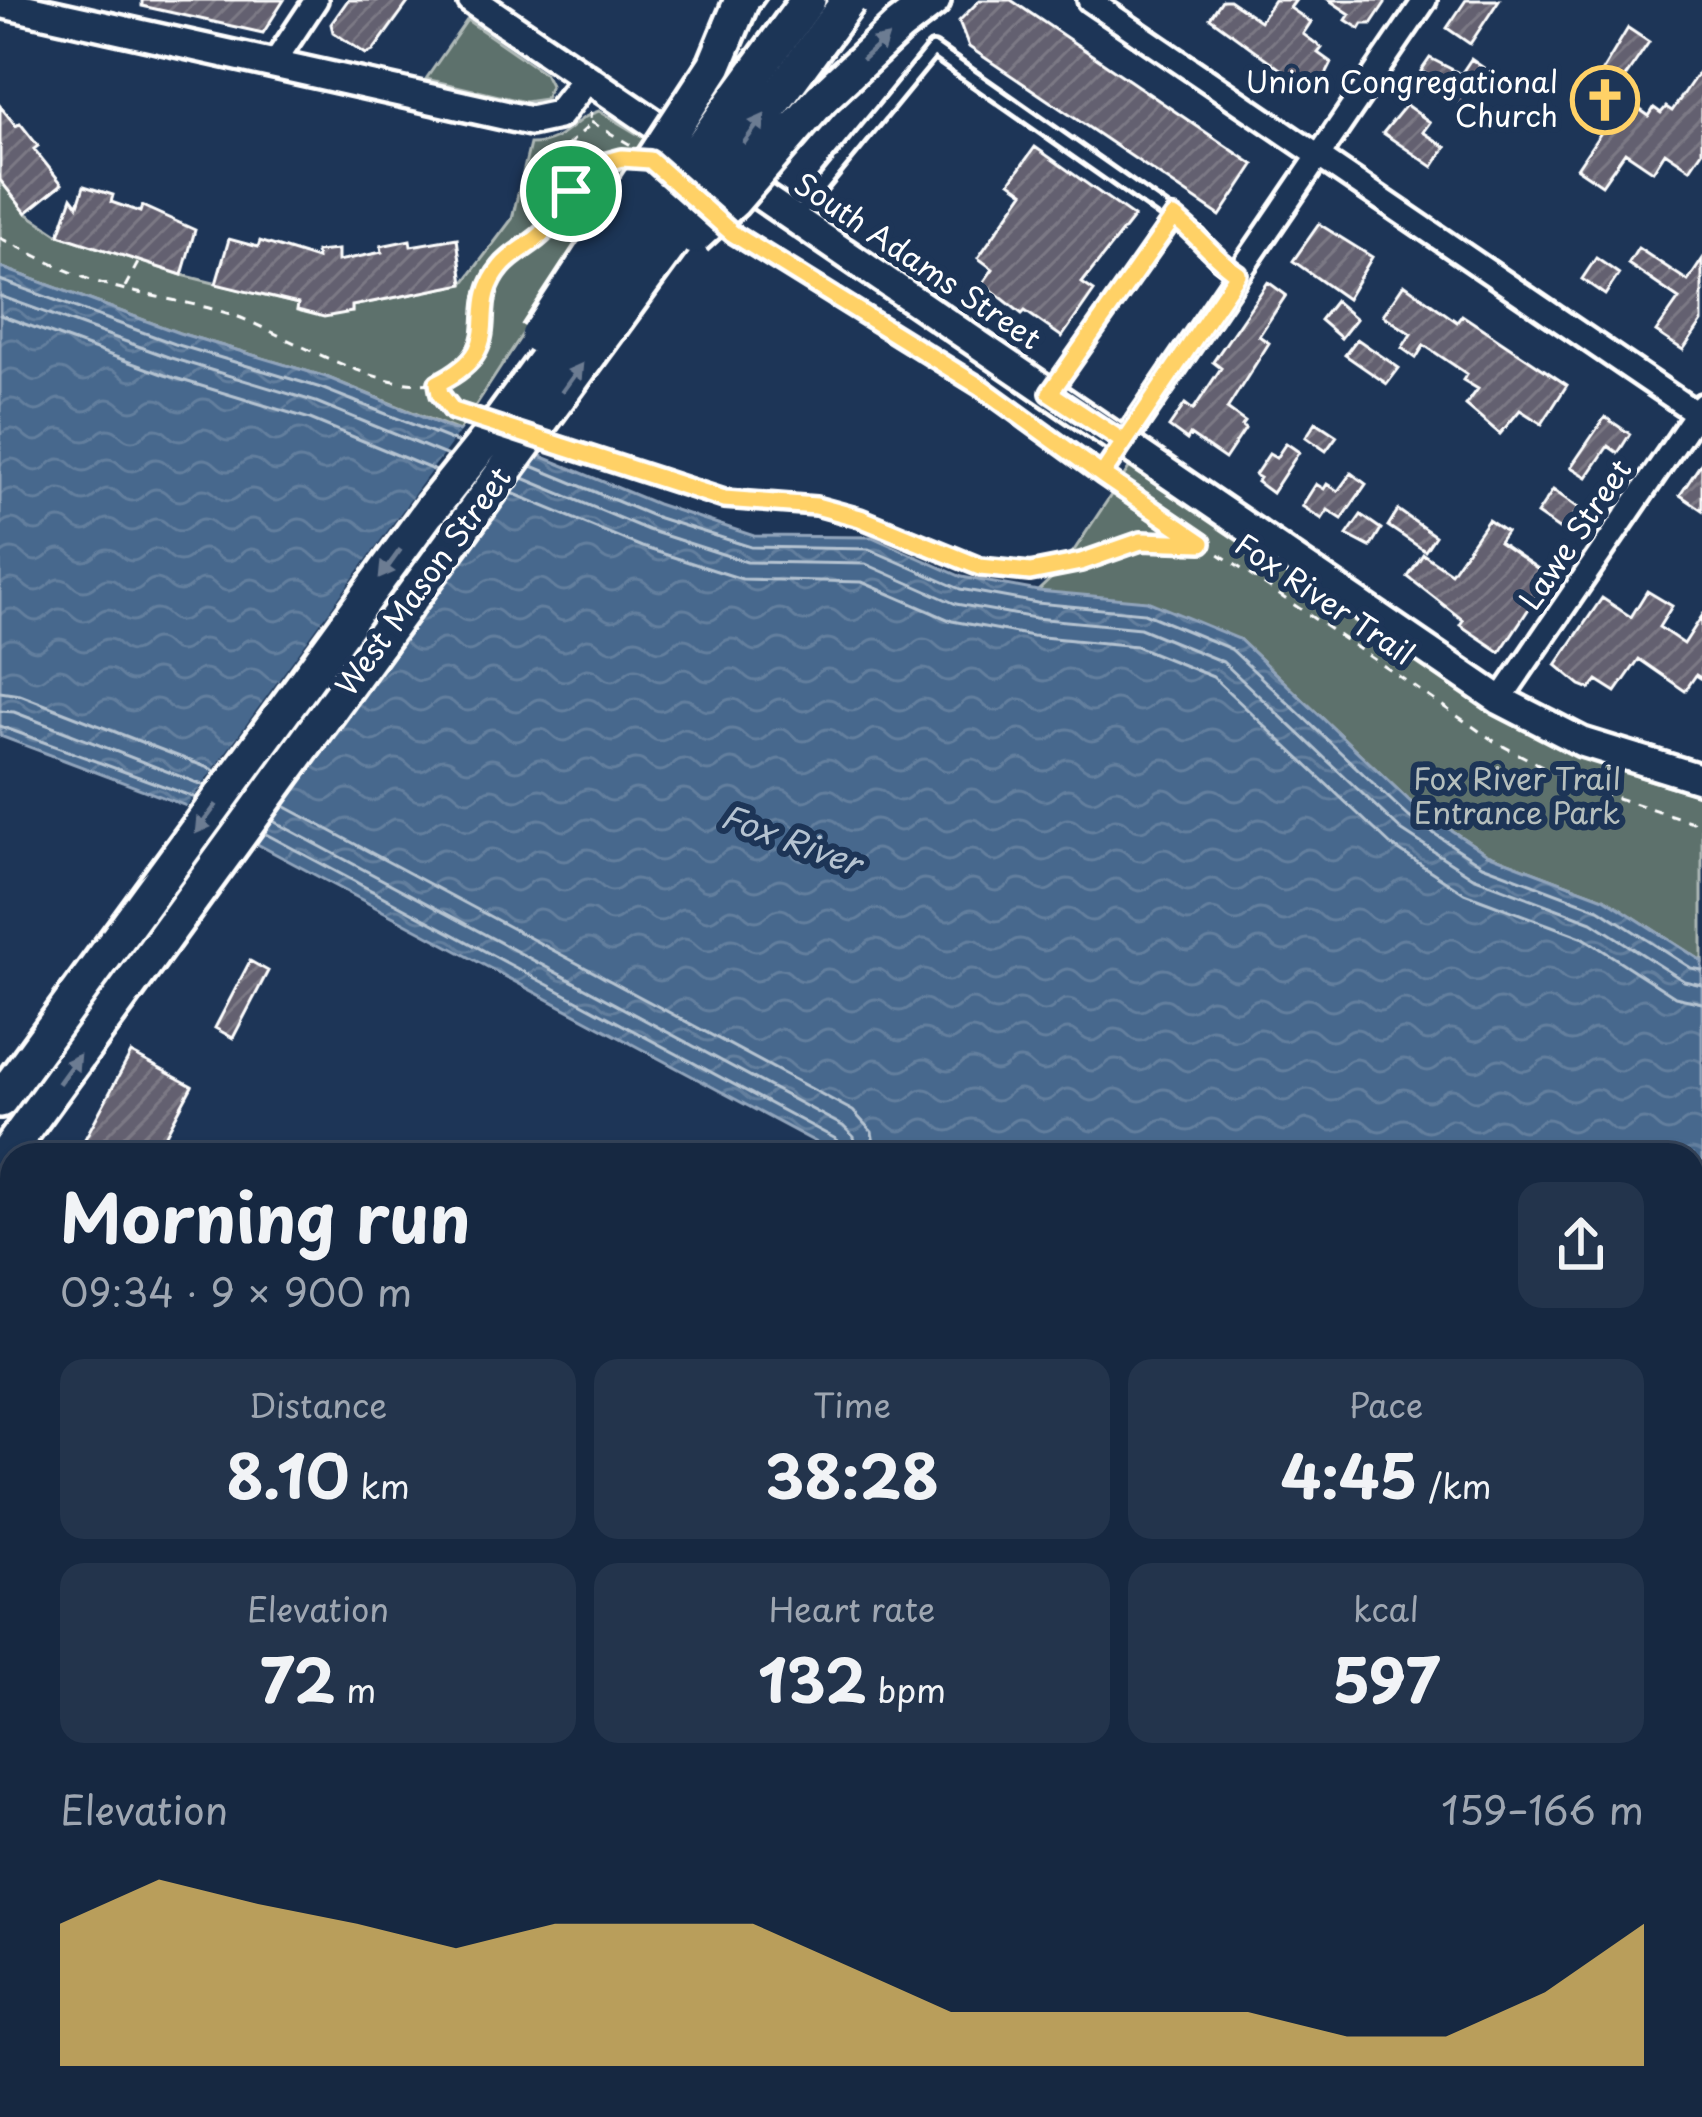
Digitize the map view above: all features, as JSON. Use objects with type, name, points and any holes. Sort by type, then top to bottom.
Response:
[{"type":"main road","points":[[430,509],[480,424],[716,65],[742,0]]},
{"type":"main road","name":"West Mason Street","points":[[0,1100],[808,0]]},
{"type":"main road","name":"West Mason Street","points":[[15,1143],[849,0]]},
{"type":"main road","points":[[636,292],[733,202],[820,99],[933,0]]},
{"type":"main road","points":[[0,1062],[22,1036],[80,992]]},
{"type":"street","points":[[272,66],[316,0]]},
{"type":"street","name":"South Adams Street","points":[[472,0],[581,87],[681,142],[1500,700],[1582,742],[1702,779]]},
{"type":"street","points":[[681,142],[781,0]]},
{"type":"street","points":[[1090,0],[1700,411]]},
{"type":"street","points":[[1124,442],[1425,0]]},
{"type":"street","points":[[0,3],[530,121],[558,116],[581,87]]},
{"type":"street","name":"Lawe Street","points":[[1500,700],[1700,411]]},
{"type":"lane","points":[[794,219],[933,50],[1174,217],[1238,274]]},
{"type":"lane","points":[[1050,393],[1174,217]]},
{"type":"lane","points":[[1102,475],[1124,442]]},
{"type":"path","points":[[0,238],[90,279],[233,315],[296,347],[382,376],[438,383],[462,371],[480,351],[485,297],[499,268],[546,231],[571,191],[568,145],[591,122],[592,114],[581,87]]},
{"type":"path","points":[[591,122],[635,148]]},
{"type":"path","points":[[571,191],[584,187],[603,163],[635,159]]},
{"type":"path","name":"Fox River Trail","points":[[732,233],[982,388],[1102,475],[1497,742],[1583,787],[1702,825]]},
{"type":"path","points":[[124,289],[139,261]]},
{"type":"path","points":[[438,383],[453,411],[476,418]]},
{"type":"path","points":[[543,440],[724,499],[816,506],[860,518],[980,567],[1030,572],[1081,562],[1141,541],[1202,543]]},
{"type":"green space","points":[[467,20],[544,73],[550,85],[545,99],[525,102],[426,79]]},
{"type":"green space","points":[[599,111],[649,141],[459,431],[326,377],[179,333],[0,267],[0,180],[26,213],[59,235],[182,275],[298,304],[352,312],[352,306],[463,284],[512,219],[530,144],[552,140]]},
{"type":"green space","name":"Fox River Trail Entrance Park","points":[[1131,465],[1500,715],[1598,762],[1702,795],[1702,961],[1604,898],[1487,854],[1416,807],[1239,639],[1038,591],[1063,567]]},
{"type":"water","name":"Fox River","points":[[0,267],[179,333],[326,377],[451,429],[504,441],[657,504],[754,536],[872,537],[962,577],[1038,591],[1147,601],[1239,639],[1416,807],[1487,854],[1604,898],[1702,961],[1702,1143],[818,1143],[184,805],[0,736]]},
{"type":"pier","points":[[464,426],[543,451],[254,848],[183,811]]},
{"type":"building","points":[[142,0],[284,0],[263,33],[142,6]]},
{"type":"building","points":[[348,0],[410,0],[366,54],[333,32],[331,24]]},
{"type":"building","points":[[980,0],[1011,0],[1254,165],[1220,216],[969,47],[959,21]]},
{"type":"building","points":[[1222,0],[1260,21],[1274,0],[1296,0],[1290,8],[1311,22],[1303,34],[1332,63],[1319,89],[1312,92],[1210,18]]},
{"type":"building","points":[[1329,0],[1387,0],[1371,24],[1360,29],[1346,20],[1350,14]]},
{"type":"building","points":[[1466,0],[1499,0],[1470,44],[1447,28]]},
{"type":"building","name":"Union Congregational Church","points":[[1628,28],[1649,42],[1615,92],[1649,116],[1654,108],[1661,113],[1666,107],[1672,111],[1702,67],[1702,151],[1690,169],[1665,152],[1653,171],[1625,152],[1602,185],[1577,168],[1604,128],[1578,111]]},
{"type":"building","points":[[1430,58],[1461,74],[1471,59],[1488,71],[1466,109],[1426,82],[1429,76],[1421,71]]},
{"type":"building","points":[[1406,105],[1430,122],[1423,132],[1446,147],[1433,167],[1383,133]]},
{"type":"building","points":[[0,106],[16,126],[20,123],[62,184],[26,213],[0,180]]},
{"type":"building","points":[[1035,147],[1134,217],[1082,283],[1094,291],[1062,337],[983,283],[993,269],[978,258],[1024,192],[1010,182]]},
{"type":"building","points":[[84,186],[113,195],[111,202],[140,212],[142,206],[195,230],[182,275],[59,235],[72,197],[78,205]]},
{"type":"building","points":[[1319,224],[1372,257],[1347,299],[1293,261]]},
{"type":"building","points":[[457,238],[463,284],[352,306],[352,312],[324,317],[297,310],[298,304],[216,284],[229,239],[258,247],[260,241],[317,259],[316,252],[338,250],[338,261],[382,252],[381,246],[410,240],[411,246]]},
{"type":"building","points":[[1638,248],[1688,281],[1702,260],[1702,322],[1683,350],[1656,332],[1679,299],[1628,264]]},
{"type":"building","points":[[1596,258],[1619,274],[1605,295],[1582,279]]},
{"type":"building","points":[[1268,282],[1286,295],[1259,336],[1269,343],[1227,409],[1245,422],[1245,429],[1225,459],[1169,427],[1185,404],[1193,410],[1221,368],[1213,362]]},
{"type":"building","points":[[1404,284],[1457,322],[1462,315],[1567,385],[1542,424],[1520,410],[1500,434],[1466,405],[1478,389],[1463,380],[1467,374],[1424,345],[1416,358],[1402,348],[1411,334],[1383,315]]},
{"type":"building","points":[[1335,301],[1356,319],[1341,338],[1320,320]]},
{"type":"building","points":[[1357,339],[1399,368],[1387,384],[1345,355]]},
{"type":"building","points":[[1605,417],[1630,434],[1618,453],[1608,446],[1587,477],[1571,467]]},
{"type":"building","points":[[1316,422],[1337,436],[1326,451],[1306,437]]},
{"type":"building","points":[[1286,443],[1299,452],[1272,493],[1255,475],[1269,454],[1276,458]]},
{"type":"building","points":[[1702,462],[1702,510],[1680,495]]},
{"type":"building","points":[[1351,473],[1366,484],[1342,519],[1328,510],[1322,519],[1302,506],[1316,484],[1338,491]]},
{"type":"building","points":[[1553,490],[1579,508],[1563,532],[1537,514]]},
{"type":"building","points":[[1398,510],[1435,536],[1425,551],[1388,526]]},
{"type":"building","points":[[1361,515],[1381,529],[1370,547],[1347,535]]},
{"type":"building","points":[[1488,520],[1506,532],[1499,542],[1550,577],[1500,652],[1460,625],[1463,620],[1408,577],[1423,554],[1451,573]]},
{"type":"building","points":[[1647,591],[1672,606],[1659,627],[1684,644],[1702,616],[1702,679],[1696,675],[1685,691],[1639,659],[1616,692],[1597,680],[1590,689],[1580,685],[1556,665],[1602,598],[1631,617]]},
{"type":"building","points":[[250,961],[268,971],[233,1038],[215,1028]]},
{"type":"building","points":[[131,1053],[192,1086],[161,1143],[83,1143]]},
{"type":"place","name":"Union Congregational Church","points":[[1605,100]]},
{"type":"route","points":[[571,191],[546,231],[499,268],[485,297],[480,351],[462,371],[438,383],[453,411],[724,499],[816,506],[860,518],[980,567],[1030,572],[1081,562],[1141,541],[1202,543],[1102,475],[1238,274],[1174,217],[1050,393],[1124,442],[1102,475],[982,388],[732,233],[650,160],[622,158],[603,163],[584,187],[571,191]]}]
